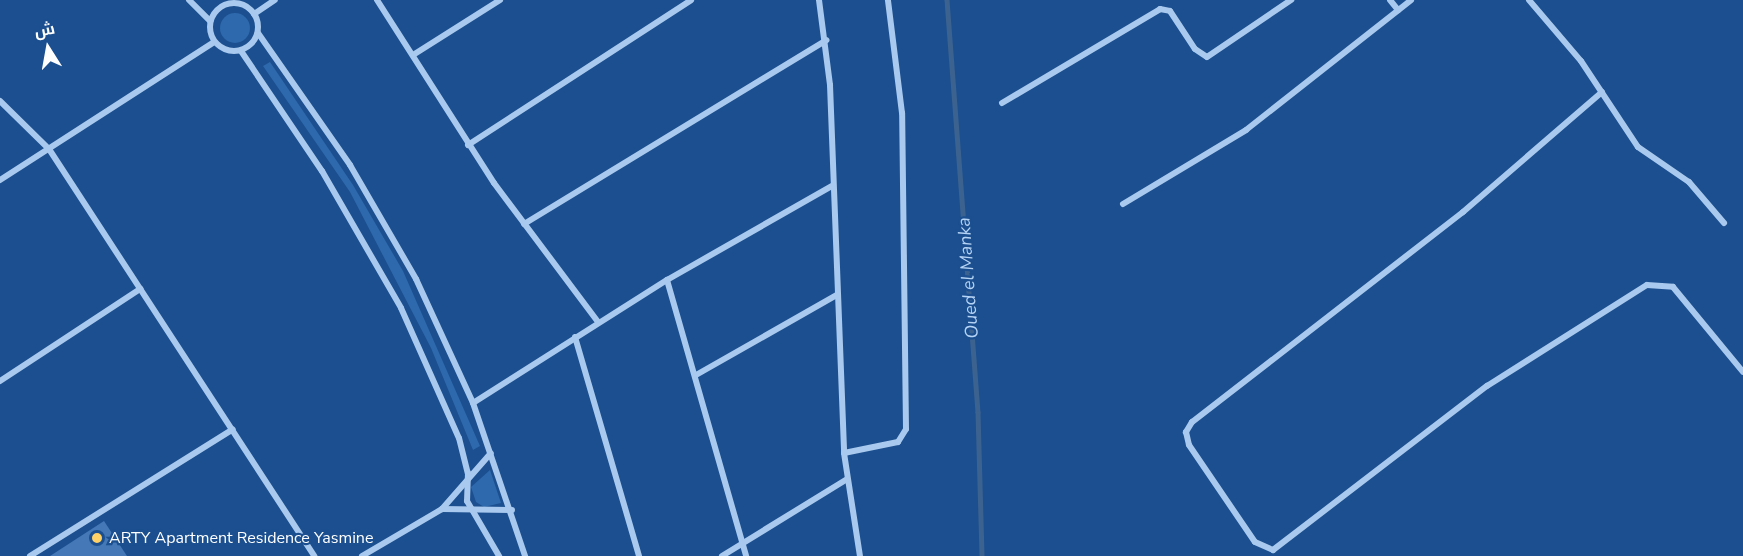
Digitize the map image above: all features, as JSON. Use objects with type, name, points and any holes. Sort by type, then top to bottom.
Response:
[{"type":"street","points":[[189,0],[210,21],[214,42]]},
{"type":"street","points":[[254,14],[275,0]]},
{"type":"street","points":[[377,0],[468,145],[598,322]]},
{"type":"street","points":[[413,55],[500,0]]},
{"type":"street","points":[[468,145],[691,0]]},
{"type":"street","points":[[819,0],[827,40],[844,453],[860,556]]},
{"type":"street","points":[[844,453],[898,442],[906,429],[902,113],[888,0]]},
{"type":"street","points":[[1002,103],[1160,9],[1170,11],[1195,49],[1207,57],[1291,0]]},
{"type":"street","points":[[1390,0],[1398,10]]},
{"type":"street","points":[[1123,204],[1246,130],[1411,0]]},
{"type":"street","points":[[1529,0],[1602,92],[1638,147],[1689,182],[1724,223]]},
{"type":"street","points":[[210,21],[220,7],[234,1],[254,14],[258,33],[374,203],[473,403],[512,510],[525,556]]},
{"type":"street","points":[[241,51],[258,33]]},
{"type":"street","points":[[524,224],[827,40]]},
{"type":"street","points":[[214,42],[241,51],[322,171],[396,297],[453,421],[468,473],[467,501],[477,513],[499,556]]},
{"type":"street","points":[[0,180],[214,42]]},
{"type":"street","points":[[1602,92],[1462,212],[1192,422],[1186,432],[1189,445],[1255,542],[1273,550],[1487,386],[1647,285],[1673,287],[1743,372]]},
{"type":"street","points":[[0,101],[49,149],[314,556]]},
{"type":"street","points":[[473,403],[667,280],[832,186]]},
{"type":"street","points":[[667,280],[747,556]]},
{"type":"street","points":[[0,381],[140,289]]},
{"type":"street","points":[[696,375],[837,294]]},
{"type":"street","points":[[574,337],[639,556]]},
{"type":"street","points":[[30,556],[233,429]]},
{"type":"street","points":[[362,556],[442,509],[468,473],[491,453]]},
{"type":"street","points":[[722,556],[847,479]]},
{"type":"street","points":[[442,509],[477,513],[512,510]]},
{"type":"shaded area","points":[[235,13],[241,14],[249,22],[249,34],[241,42],[235,43],[229,42],[221,34],[220,28],[221,22],[229,14]]},
{"type":"shaded area","points":[[270,62],[353,185],[403,271],[480,446],[473,450],[431,348],[350,192],[263,66]]},
{"type":"shaded area","points":[[490,470],[501,503],[484,507],[476,502],[471,487]]},
{"type":"building","name":"ARTY Apartment Residence Yasmine","points":[[104,521],[127,556],[50,556]]},
{"type":"waterway","name":"Oued el Manka","points":[[947,0],[978,412],[982,556]]},
{"type":"place","name":"ARTY Apartment Residence Yasmine","points":[[97,538]]}]
